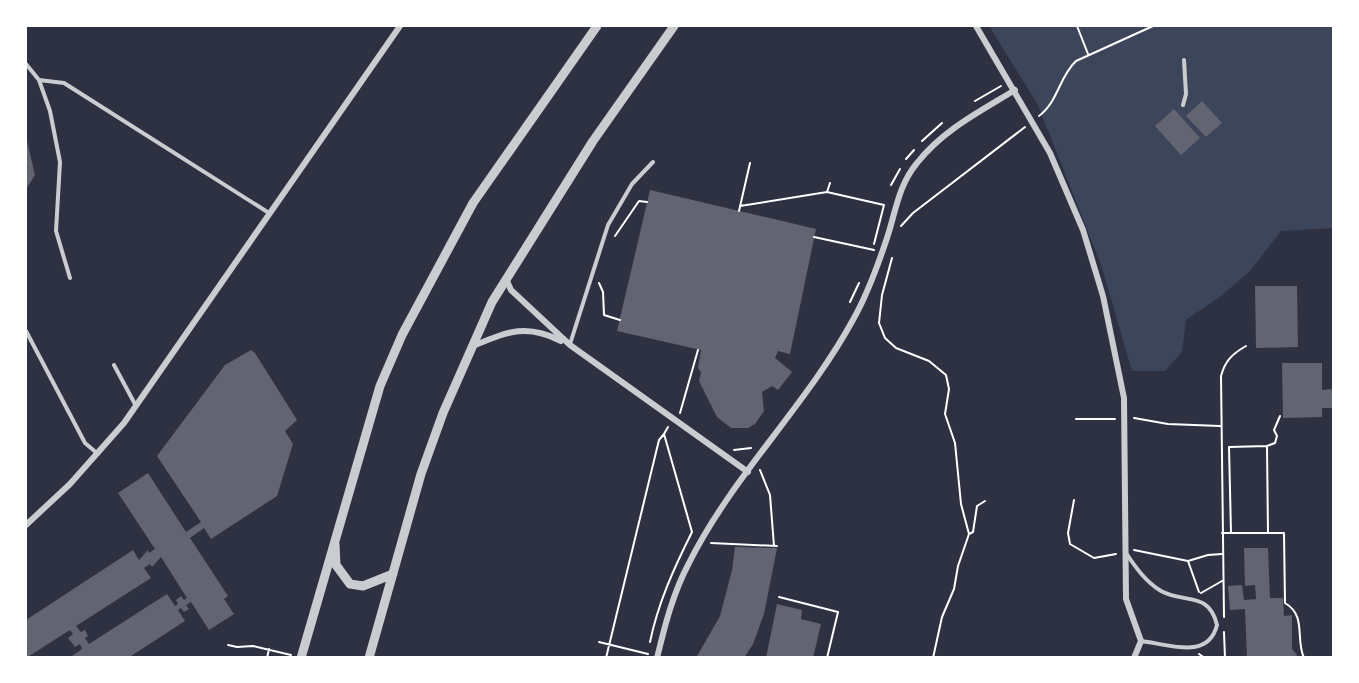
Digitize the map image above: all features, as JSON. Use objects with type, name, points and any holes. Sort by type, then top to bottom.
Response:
[{"type":"street","points":[[26,525],[98,454],[136,406],[400,26]]},
{"type":"street","points":[[296,656],[380,386],[402,335],[473,203],[597,26]]},
{"type":"street","points":[[976,26],[1050,153],[1083,230],[1111,328],[1124,398],[1129,551],[1126,599],[1141,641],[1134,657]]},
{"type":"street","points":[[369,657],[421,474],[443,413],[505,278],[593,141],[671,28]]},
{"type":"street","points":[[657,657],[672,603],[688,564],[702,538],[833,353],[859,308],[882,252],[896,199],[916,164],[950,130],[1015,90]]},
{"type":"street","points":[[505,278],[511,290],[570,345],[748,472]]},
{"type":"street","points":[[473,346],[508,331],[535,330],[570,345]]},
{"type":"street","points":[[334,538],[336,565],[350,584],[363,586],[393,574]]},
{"type":"lane","points":[[1183,105],[1186,94],[1184,60]]},
{"type":"lane","points":[[26,64],[39,80],[48,102],[60,162],[56,231],[69,278]]},
{"type":"lane","points":[[39,80],[64,83],[269,213]]},
{"type":"lane","points":[[570,345],[604,239],[620,202],[632,184],[653,162]]},
{"type":"lane","points":[[26,331],[85,443],[98,454]]},
{"type":"lane","points":[[114,365],[136,406]]},
{"type":"lane","points":[[1129,551],[1137,569],[1156,588],[1199,600],[1215,616],[1217,625],[1210,642],[1189,649],[1141,641]]},
{"type":"path","points":[[1077,26],[1088,55]]},
{"type":"path","points":[[900,230],[913,213],[1049,109],[1066,71],[1088,55],[1153,26]]},
{"type":"path","points":[[975,101],[997,88]]},
{"type":"path","points":[[739,211],[750,163]]},
{"type":"path","points":[[827,192],[830,183]]},
{"type":"path","points":[[740,206],[827,192],[884,206],[868,259]]},
{"type":"path","points":[[604,239],[614,237],[639,201],[647,202]]},
{"type":"path","points":[[814,237],[882,252]]},
{"type":"path","points":[[892,257],[882,295],[879,323],[885,338],[897,348],[938,366],[946,375],[949,389],[945,414],[956,443],[961,504],[969,534]]},
{"type":"path","points":[[593,273],[603,292],[604,315],[620,320]]},
{"type":"path","points":[[846,310],[862,277]]},
{"type":"path","points":[[1225,657],[1222,581],[1221,376],[1224,365],[1233,354],[1246,346]]},
{"type":"path","points":[[689,419],[680,412],[698,350]]},
{"type":"path","points":[[1231,533],[1229,447],[1267,446],[1275,443],[1277,436],[1274,430],[1280,416]]},
{"type":"path","points":[[1134,418],[1168,424],[1220,426]]},
{"type":"path","points":[[1076,419],[1115,419]]},
{"type":"path","points":[[606,657],[659,440],[668,427]]},
{"type":"path","points":[[664,434],[692,532]]},
{"type":"path","points":[[727,447],[738,451],[749,449],[758,443]]},
{"type":"path","points":[[1267,446],[1268,533]]},
{"type":"path","points":[[710,543],[776,546],[768,486],[760,470],[754,479]]},
{"type":"path","points":[[1221,487],[1230,487]]},
{"type":"path","points":[[1074,500],[1068,533],[1070,543],[1094,558],[1116,554]]},
{"type":"path","points":[[933,657],[942,617],[954,589],[958,566],[969,534],[973,532],[977,506],[986,501]]},
{"type":"path","points":[[1222,533],[1284,532],[1285,603],[1294,609],[1299,617],[1300,650],[1304,657]]},
{"type":"path","points":[[705,551],[717,534]]},
{"type":"path","points":[[1129,551],[1188,561],[1208,555],[1222,554]]},
{"type":"path","points":[[1188,561],[1196,578],[1199,600]]},
{"type":"path","points":[[1199,595],[1222,581]]},
{"type":"path","points":[[779,597],[838,612],[827,657]]},
{"type":"path","points":[[599,642],[648,654]]},
{"type":"path","points":[[228,645],[269,649],[296,656]]},
{"type":"path","points":[[267,657],[269,649]]},
{"type":"shaded area","points":[[989,26],[1333,26],[1333,228],[1281,231],[1250,271],[1221,296],[1186,320],[1182,352],[1165,371],[1132,371],[1101,265],[1038,105]]},
{"type":"building","points":[[1202,101],[1222,123],[1206,137],[1186,116]]},
{"type":"building","points":[[1174,109],[1200,138],[1181,155],[1155,126]]},
{"type":"building","points":[[26,137],[35,175],[26,189]]},
{"type":"building","points":[[650,190],[816,229],[790,354],[778,351],[775,358],[792,372],[778,390],[772,386],[762,392],[764,411],[755,424],[748,428],[731,428],[717,417],[699,381],[701,372],[698,368],[701,350],[617,331]]},
{"type":"building","points":[[1255,286],[1297,286],[1298,347],[1256,348]]},
{"type":"building","points":[[251,350],[255,353],[297,420],[285,431],[293,444],[277,496],[211,539],[204,528],[190,538],[228,596],[224,599],[234,614],[209,630],[191,602],[186,605],[189,609],[184,612],[181,608],[178,610],[185,621],[128,658],[69,658],[82,649],[80,644],[75,647],[68,638],[73,634],[70,630],[26,658],[26,620],[133,550],[139,560],[148,550],[149,553],[155,549],[118,493],[148,473],[186,532],[201,522],[157,456],[225,365]],"holes":[[[161,557],[187,598],[184,600],[181,596],[176,600],[178,604],[175,606],[167,594],[89,644],[85,638],[88,636],[85,630],[81,632],[76,626],[151,578],[144,568],[150,564],[152,567]]]},
{"type":"building","points":[[1282,363],[1322,363],[1322,390],[1334,389],[1334,408],[1322,408],[1322,417],[1283,418]]},
{"type":"building","points":[[735,547],[777,548],[764,614],[753,644],[744,658],[696,658],[720,616],[732,570]]},
{"type":"building","points":[[1244,548],[1268,548],[1270,598],[1283,598],[1284,616],[1292,615],[1292,649],[1297,655],[1295,658],[1247,658],[1245,609],[1230,610],[1228,586],[1242,585],[1244,600],[1256,599],[1255,585],[1245,586]]},
{"type":"building","points":[[777,604],[802,610],[801,619],[821,624],[813,658],[766,658]]}]
